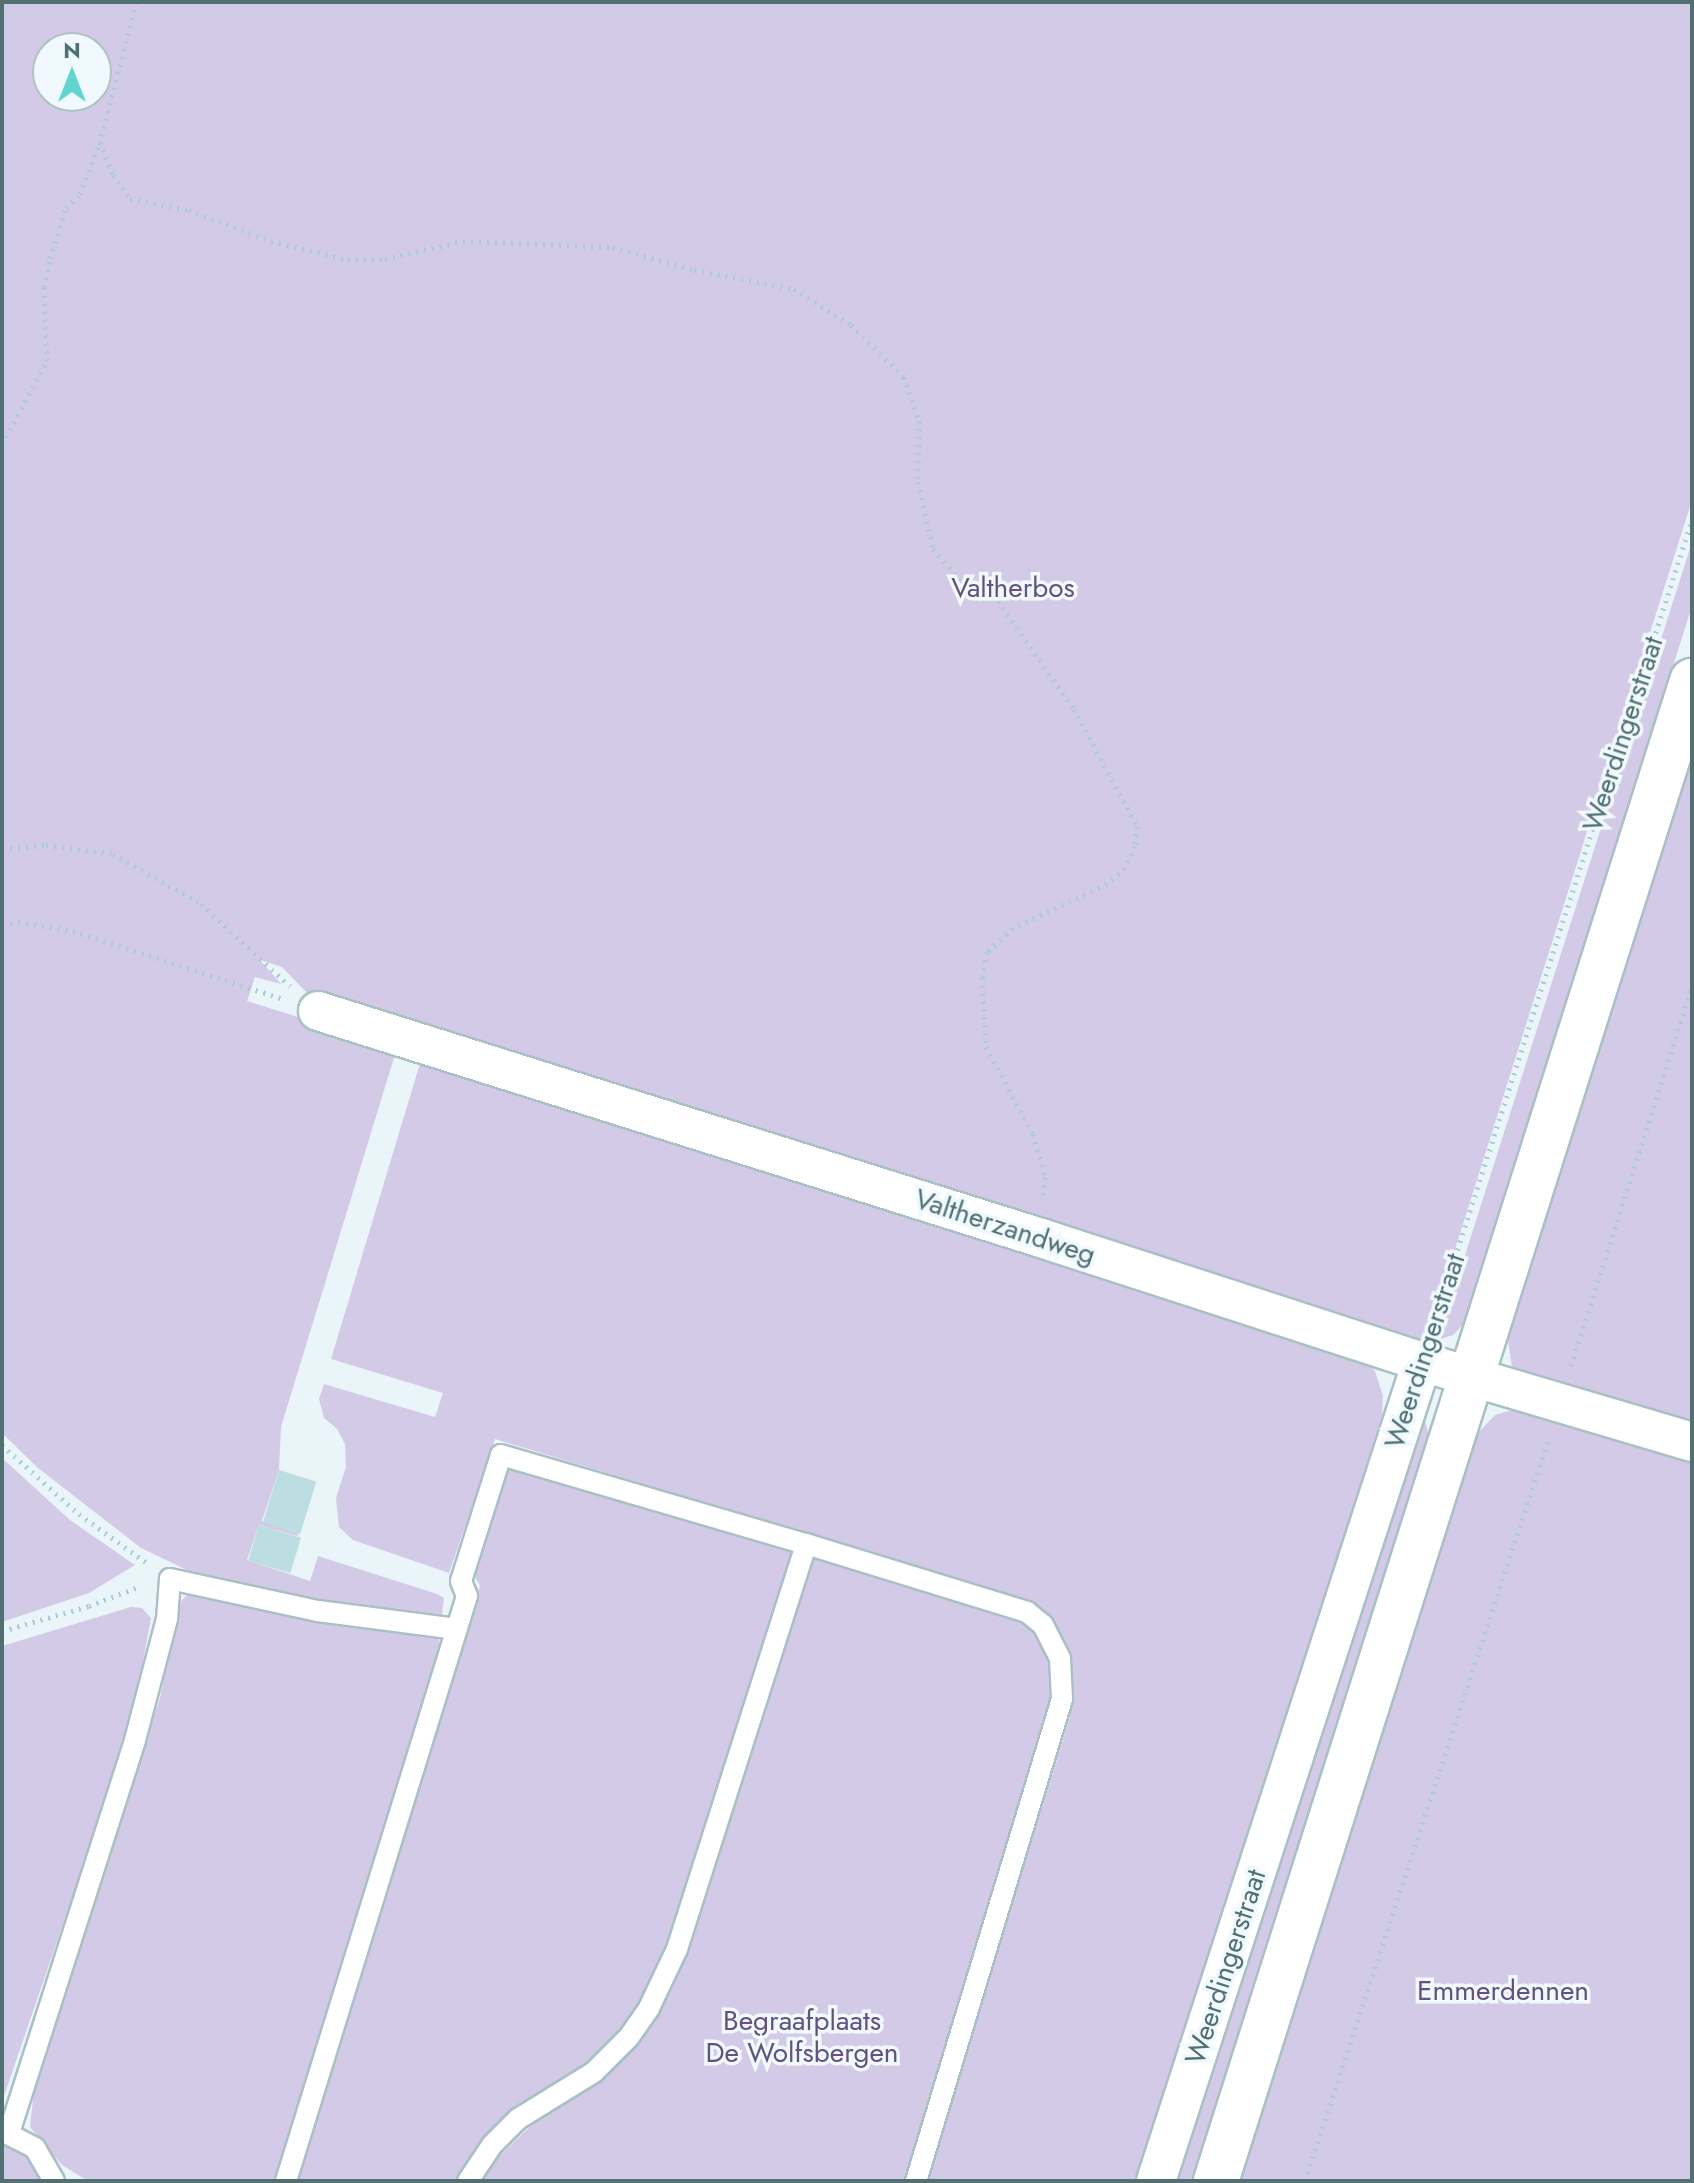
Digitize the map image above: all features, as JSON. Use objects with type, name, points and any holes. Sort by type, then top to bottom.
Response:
[{"type":"main road","name":"Weerdingerstraat","points":[[1216,2181],[1692,681]]},
{"type":"street","name":"Valtherzandweg","points":[[318,1011],[1041,1238],[1472,1378],[1692,1442]]},
{"type":"street","name":"Weerdingerstraat","points":[[1156,2181],[1422,1362]]},
{"type":"lane","points":[[286,2181],[467,1596],[461,1581],[501,1455],[1027,1612],[1043,1625],[1060,1659],[1062,1699],[916,2181]]},
{"type":"lane","points":[[468,2181],[492,2145],[518,2119],[594,2072],[629,2037],[649,2008],[677,1949],[806,1544]]},
{"type":"lane","points":[[75,2181],[53,2177],[35,2148],[5,2132],[135,1740],[167,1619],[170,1579],[318,1611],[457,1629]]},
{"type":"path","points":[[2,444],[47,361],[44,287],[50,258],[66,208],[80,194],[100,142],[136,2]]},
{"type":"path","points":[[100,142],[113,175],[130,199],[189,210],[271,241],[348,260],[385,259],[463,241],[613,247],[694,270],[794,289],[851,325],[904,377],[919,421],[918,482],[933,549],[963,584],[998,601],[1074,709],[1137,826],[1135,846],[1125,868],[1107,884],[1013,928],[987,952],[982,977],[986,1047],[1033,1134],[1045,1177],[1041,1238]]},
{"type":"path","name":"Weerdingerstraat","points":[[1422,1362],[1692,520]]},
{"type":"path","points":[[2,849],[46,845],[91,848],[143,869],[201,904],[318,1011]]},
{"type":"path","points":[[2,925],[18,922],[73,931],[318,1011]]},
{"type":"path","points":[[1305,2181],[1559,1405],[1692,986]]},
{"type":"path","points":[[2,1445],[79,1514],[170,1579]]},
{"type":"path","points":[[2,1631],[170,1579]]},
{"type":"green space","name":"Valtherbos","points":[[2,2],[1692,2],[1692,500],[1425,1344],[307,993],[282,967],[260,960],[281,984],[255,977],[247,1001],[397,1048],[281,1427],[279,1470],[262,1521],[299,1534],[259,1525],[247,1560],[310,1581],[318,1556],[437,1594],[444,1598],[442,1615],[361,1610],[191,1572],[141,1548],[38,1468],[2,1433]]},
{"type":"green space","points":[[1692,542],[1692,606],[1465,1323],[1453,1335],[1438,1340]]},
{"type":"green space","name":"Emmerdennen","points":[[1692,750],[1692,2181],[1237,2181],[1475,1436],[1495,1415],[1518,1408],[1507,1334]]},
{"type":"green space","points":[[421,1060],[1365,1360],[1375,1371],[1383,1396],[1382,1415],[1140,2181],[927,2181],[1070,1717],[1073,1676],[1070,1658],[1042,1611],[1002,1593],[495,1439],[449,1573],[353,1540],[339,1527],[336,1498],[346,1467],[345,1444],[337,1429],[324,1418],[319,1399],[324,1384],[435,1417],[443,1393],[331,1359]]},
{"type":"green space","points":[[1424,1417],[1430,1441],[1194,2181],[1172,2181]]},
{"type":"green space","points":[[2,1458],[70,1520],[135,1565],[89,1593],[2,1622]]},
{"type":"green space","points":[[512,1465],[792,1549],[793,1553],[669,1945],[655,1980],[622,2033],[603,2053],[484,2142],[457,2181],[291,2181],[480,1586],[472,1572],[505,1467]]},
{"type":"green space","name":"Begraafplaats De Wolfsbergen","points":[[810,1553],[1019,1618],[1040,1638],[1050,1659],[1053,1698],[906,2181],[480,2181],[491,2164],[538,2119],[599,2079],[639,2039]]},
{"type":"green space","points":[[191,1591],[318,1620],[430,1634],[439,1639],[441,1655],[274,2181],[88,2181],[62,2165],[30,2127],[36,2071],[160,1698],[177,1615],[182,1600]]},
{"type":"green space","points":[[131,1607],[142,1608],[151,1618],[136,1700],[117,1766],[2,2102],[2,1646]]},
{"type":"green space","points":[[2,2142],[21,2152],[35,2166],[42,2181],[2,2181]]},
{"type":"building","points":[[279,1470],[316,1481],[300,1534],[263,1523]]},
{"type":"building","points":[[259,1525],[301,1538],[290,1573],[248,1560]]}]
